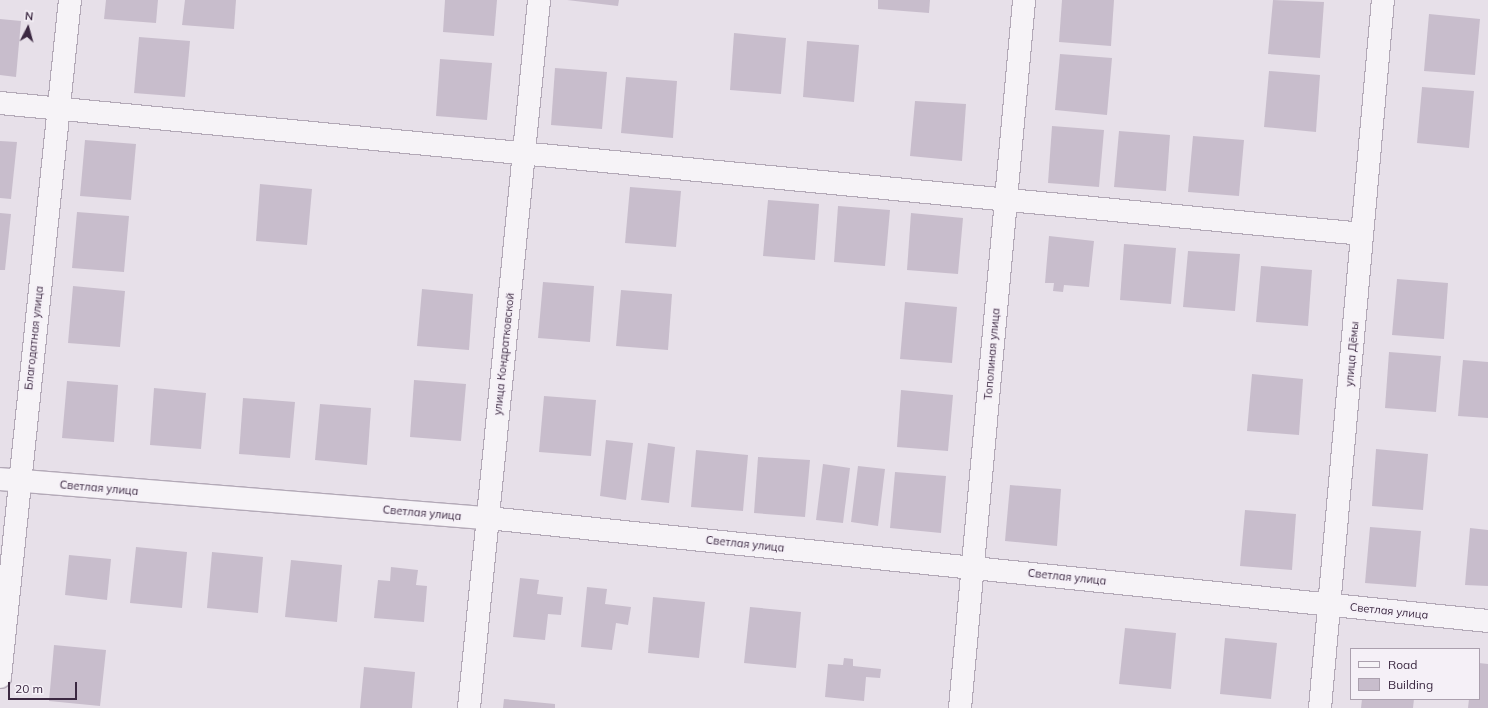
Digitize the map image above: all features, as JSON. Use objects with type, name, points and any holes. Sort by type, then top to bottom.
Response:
[{"type":"street","name":"Благодатная улица","points":[[0,677],[10,480],[58,108],[70,0]]},
{"type":"street","name":"улица Кондратковской","points":[[469,708],[539,0]]},
{"type":"street","name":"Тополиная улица","points":[[960,708],[1024,0]]},
{"type":"street","name":"улица Дёмы","points":[[1320,708],[1383,0]]},
{"type":"street","points":[[0,103],[1362,234]]},
{"type":"street","name":"Светлая улица","points":[[10,480],[488,518],[1488,621]]},
{"type":"building","points":[[106,0],[158,0],[156,23],[104,19]]},
{"type":"building","points":[[185,0],[236,0],[234,29],[182,25]]},
{"type":"building","points":[[445,0],[497,0],[494,36],[443,32]]},
{"type":"building","points":[[567,0],[619,0],[618,6]]},
{"type":"building","points":[[878,0],[930,0],[929,13],[878,9]]},
{"type":"building","points":[[1062,0],[1114,0],[1111,46],[1059,42]]},
{"type":"building","points":[[1273,0],[1324,2],[1320,58],[1268,54]]},
{"type":"building","points":[[1429,14],[1480,19],[1475,75],[1424,71]]},
{"type":"building","points":[[0,19],[21,21],[16,77],[0,75]]},
{"type":"building","points":[[734,33],[786,38],[781,94],[730,90]]},
{"type":"building","points":[[139,37],[190,41],[185,97],[134,93]]},
{"type":"building","points":[[807,41],[859,45],[854,102],[803,97]]},
{"type":"building","points":[[1060,54],[1112,58],[1107,115],[1055,110]]},
{"type":"building","points":[[440,59],[492,63],[487,120],[436,116]]},
{"type":"building","points":[[555,68],[607,72],[602,129],[551,125]]},
{"type":"building","points":[[1269,71],[1320,75],[1316,132],[1264,127]]},
{"type":"building","points":[[626,77],[677,81],[673,138],[621,133]]},
{"type":"building","points":[[1422,87],[1474,91],[1469,148],[1417,143]]},
{"type":"building","points":[[915,101],[966,104],[962,161],[910,156]]},
{"type":"building","points":[[1052,126],[1104,130],[1099,187],[1048,183]]},
{"type":"building","points":[[1119,131],[1170,135],[1166,191],[1114,187]]},
{"type":"building","points":[[1193,136],[1244,140],[1239,196],[1188,192]]},
{"type":"building","points":[[85,140],[136,144],[131,200],[80,196]]},
{"type":"building","points":[[0,141],[17,142],[11,199],[0,198]]},
{"type":"building","points":[[260,184],[312,189],[307,245],[256,241]]},
{"type":"building","points":[[630,187],[681,191],[676,247],[625,243]]},
{"type":"building","points":[[768,200],[819,204],[815,260],[763,256]]},
{"type":"building","points":[[838,206],[890,210],[885,266],[834,262]]},
{"type":"building","points":[[77,212],[129,216],[124,272],[72,268]]},
{"type":"building","points":[[0,213],[11,214],[5,270],[0,270]]},
{"type":"building","points":[[911,213],[963,218],[958,274],[907,270]]},
{"type":"building","points":[[1049,236],[1094,241],[1089,287],[1064,285],[1063,292],[1053,291],[1054,283],[1045,283]]},
{"type":"building","points":[[1124,244],[1176,248],[1171,304],[1120,300]]},
{"type":"building","points":[[1188,251],[1240,254],[1235,311],[1183,307]]},
{"type":"building","points":[[1261,266],[1312,270],[1308,326],[1256,322]]},
{"type":"building","points":[[1397,279],[1448,283],[1444,339],[1392,335]]},
{"type":"building","points":[[543,282],[594,286],[590,342],[538,338]]},
{"type":"building","points":[[73,286],[125,291],[120,347],[68,343]]},
{"type":"building","points":[[422,289],[473,294],[469,350],[417,346]]},
{"type":"building","points":[[621,290],[672,294],[668,350],[616,346]]},
{"type":"building","points":[[905,302],[957,307],[952,363],[900,359]]},
{"type":"building","points":[[1389,352],[1441,356],[1436,412],[1385,408]]},
{"type":"building","points":[[1463,360],[1488,362],[1488,418],[1458,416]]},
{"type":"building","points":[[1252,374],[1303,379],[1299,435],[1247,431]]},
{"type":"building","points":[[414,380],[466,384],[461,441],[410,437]]},
{"type":"building","points":[[67,381],[118,385],[114,442],[62,438]]},
{"type":"building","points":[[154,388],[206,393],[201,449],[150,445]]},
{"type":"building","points":[[901,390],[953,395],[948,451],[897,447]]},
{"type":"building","points":[[544,396],[596,400],[591,456],[539,452]]},
{"type":"building","points":[[243,398],[295,402],[290,458],[239,454]]},
{"type":"building","points":[[320,404],[371,408],[367,465],[315,460]]},
{"type":"building","points":[[606,440],[633,443],[626,500],[600,496]]},
{"type":"building","points":[[648,443],[675,447],[669,503],[641,500]]},
{"type":"building","points":[[1376,449],[1428,454],[1423,510],[1372,506]]},
{"type":"building","points":[[696,450],[748,455],[743,511],[691,507]]},
{"type":"building","points":[[758,457],[810,460],[805,517],[754,513]]},
{"type":"building","points":[[823,464],[850,468],[843,523],[816,520]]},
{"type":"building","points":[[858,466],[885,469],[878,526],[851,522]]},
{"type":"building","points":[[895,472],[946,476],[941,533],[890,528]]},
{"type":"building","points":[[1010,485],[1061,489],[1057,546],[1005,541]]},
{"type":"building","points":[[1245,510],[1296,514],[1292,570],[1240,566]]},
{"type":"building","points":[[1370,527],[1421,531],[1416,587],[1365,583]]},
{"type":"building","points":[[1470,528],[1488,530],[1488,586],[1465,585]]},
{"type":"building","points":[[136,547],[187,552],[182,608],[130,603]]},
{"type":"building","points":[[212,552],[263,557],[258,613],[207,608]]},
{"type":"building","points":[[69,555],[111,559],[107,600],[65,595]]},
{"type":"building","points":[[291,560],[342,565],[337,622],[285,617]]},
{"type":"building","points":[[391,567],[418,570],[416,585],[427,586],[424,622],[374,618],[378,580],[390,581]]},
{"type":"building","points":[[520,578],[539,580],[537,594],[563,597],[561,615],[548,614],[545,640],[513,637]]},
{"type":"building","points":[[587,587],[607,589],[605,604],[631,607],[628,625],[616,623],[612,650],[581,647]]},
{"type":"building","points":[[653,597],[705,602],[699,658],[648,653]]},
{"type":"building","points":[[750,607],[801,612],[796,668],[744,663]]},
{"type":"building","points":[[1125,628],[1176,633],[1171,689],[1119,684]]},
{"type":"building","points":[[1225,638],[1277,643],[1271,699],[1220,694]]},
{"type":"building","points":[[54,645],[106,650],[100,706],[49,701]]},
{"type":"building","points":[[844,658],[853,659],[853,666],[881,669],[880,678],[866,677],[864,701],[825,697],[828,664],[843,665]]},
{"type":"building","points":[[1480,663],[1488,664],[1488,708],[1468,708],[1469,700],[1480,700]]},
{"type":"building","points":[[364,667],[415,672],[412,708],[360,708]]},
{"type":"building","points":[[504,699],[555,704],[555,708],[503,708]]},
{"type":"building","points":[[1362,700],[1414,700],[1413,708],[1361,708]]}]
